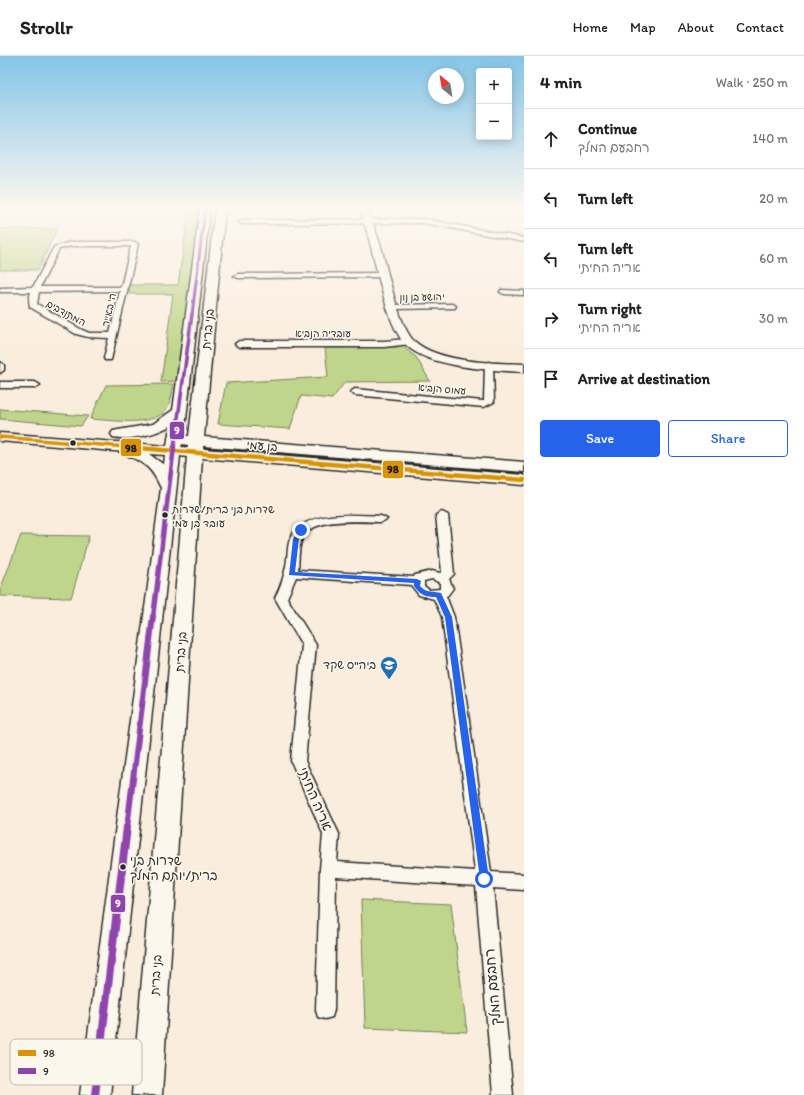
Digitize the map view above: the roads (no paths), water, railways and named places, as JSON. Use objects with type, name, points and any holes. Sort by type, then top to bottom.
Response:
[{"type":"main road","name":"בני ברית","points":[[102,1039],[168,487],[199,257]]},
{"type":"main road","name":"בני ברית","points":[[147,1095],[196,447],[215,257]]},
{"type":"main road","points":[[118,434],[153,429],[162,426],[169,422],[179,412]]},
{"type":"main road","points":[[200,414],[205,425],[212,431],[234,440],[263,446]]},
{"type":"main road","points":[[0,425],[118,434],[174,445]]},
{"type":"main road","points":[[0,438],[98,445],[174,445],[196,447],[249,458],[524,480]]},
{"type":"main road","points":[[98,445],[132,452],[148,459],[164,475],[168,487]]},
{"type":"main road","name":"בן עמי","points":[[196,447],[263,446],[524,467]]},
{"type":"main road","points":[[194,485],[201,474],[215,464],[249,458]]},
{"type":"main road","name":"בני ברית","points":[[95,1095],[96,1085]]},
{"type":"street","name":"המתנדבים","points":[[51,257],[32,302],[35,308],[79,332],[88,335],[113,336]]},
{"type":"street","name":"ה' באייר","points":[[108,358],[132,257]]},
{"type":"street","points":[[378,257],[382,275],[406,342],[441,358],[489,365],[524,368]]},
{"type":"street","points":[[238,276],[382,275]]},
{"type":"street","points":[[0,290],[124,289]]},
{"type":"street","points":[[504,292],[524,293]]},
{"type":"street","name":"יהושע בן נון","points":[[393,307],[452,306]]},
{"type":"street","name":"עובדיה הנביא","points":[[239,344],[384,344],[406,342]]},
{"type":"street","points":[[0,365],[0,370]]},
{"type":"street","name":"עמוס הנביא","points":[[355,392],[484,404],[489,402],[489,365]]},
{"type":"street","points":[[0,385],[35,385]]},
{"type":"street","points":[[441,578],[448,574],[442,515]]},
{"type":"street","name":"אריה החיתי","points":[[325,1010],[328,868],[331,834],[298,760],[309,645],[281,598],[291,574],[296,539],[301,530],[316,523],[341,518],[381,519]]},
{"type":"street","points":[[291,574],[417,581],[419,578],[427,575],[441,578],[446,582],[447,588],[444,592],[438,594],[428,594],[421,591],[417,586],[417,581]]},
{"type":"street","name":"רחבעם המלך","points":[[438,594],[448,617],[484,879],[503,1095]]},
{"type":"street","points":[[328,868],[524,882]]},
{"type":"place","name":"שדרות בני ברית/שדרות עובד בן עמי","points":[[165,515]]},
{"type":"place","name":"ביה\"ס שקד","points":[[389,680]]},
{"type":"place","name":"שדרות בני ברית/יותם המלך","points":[[123,867]]}]
